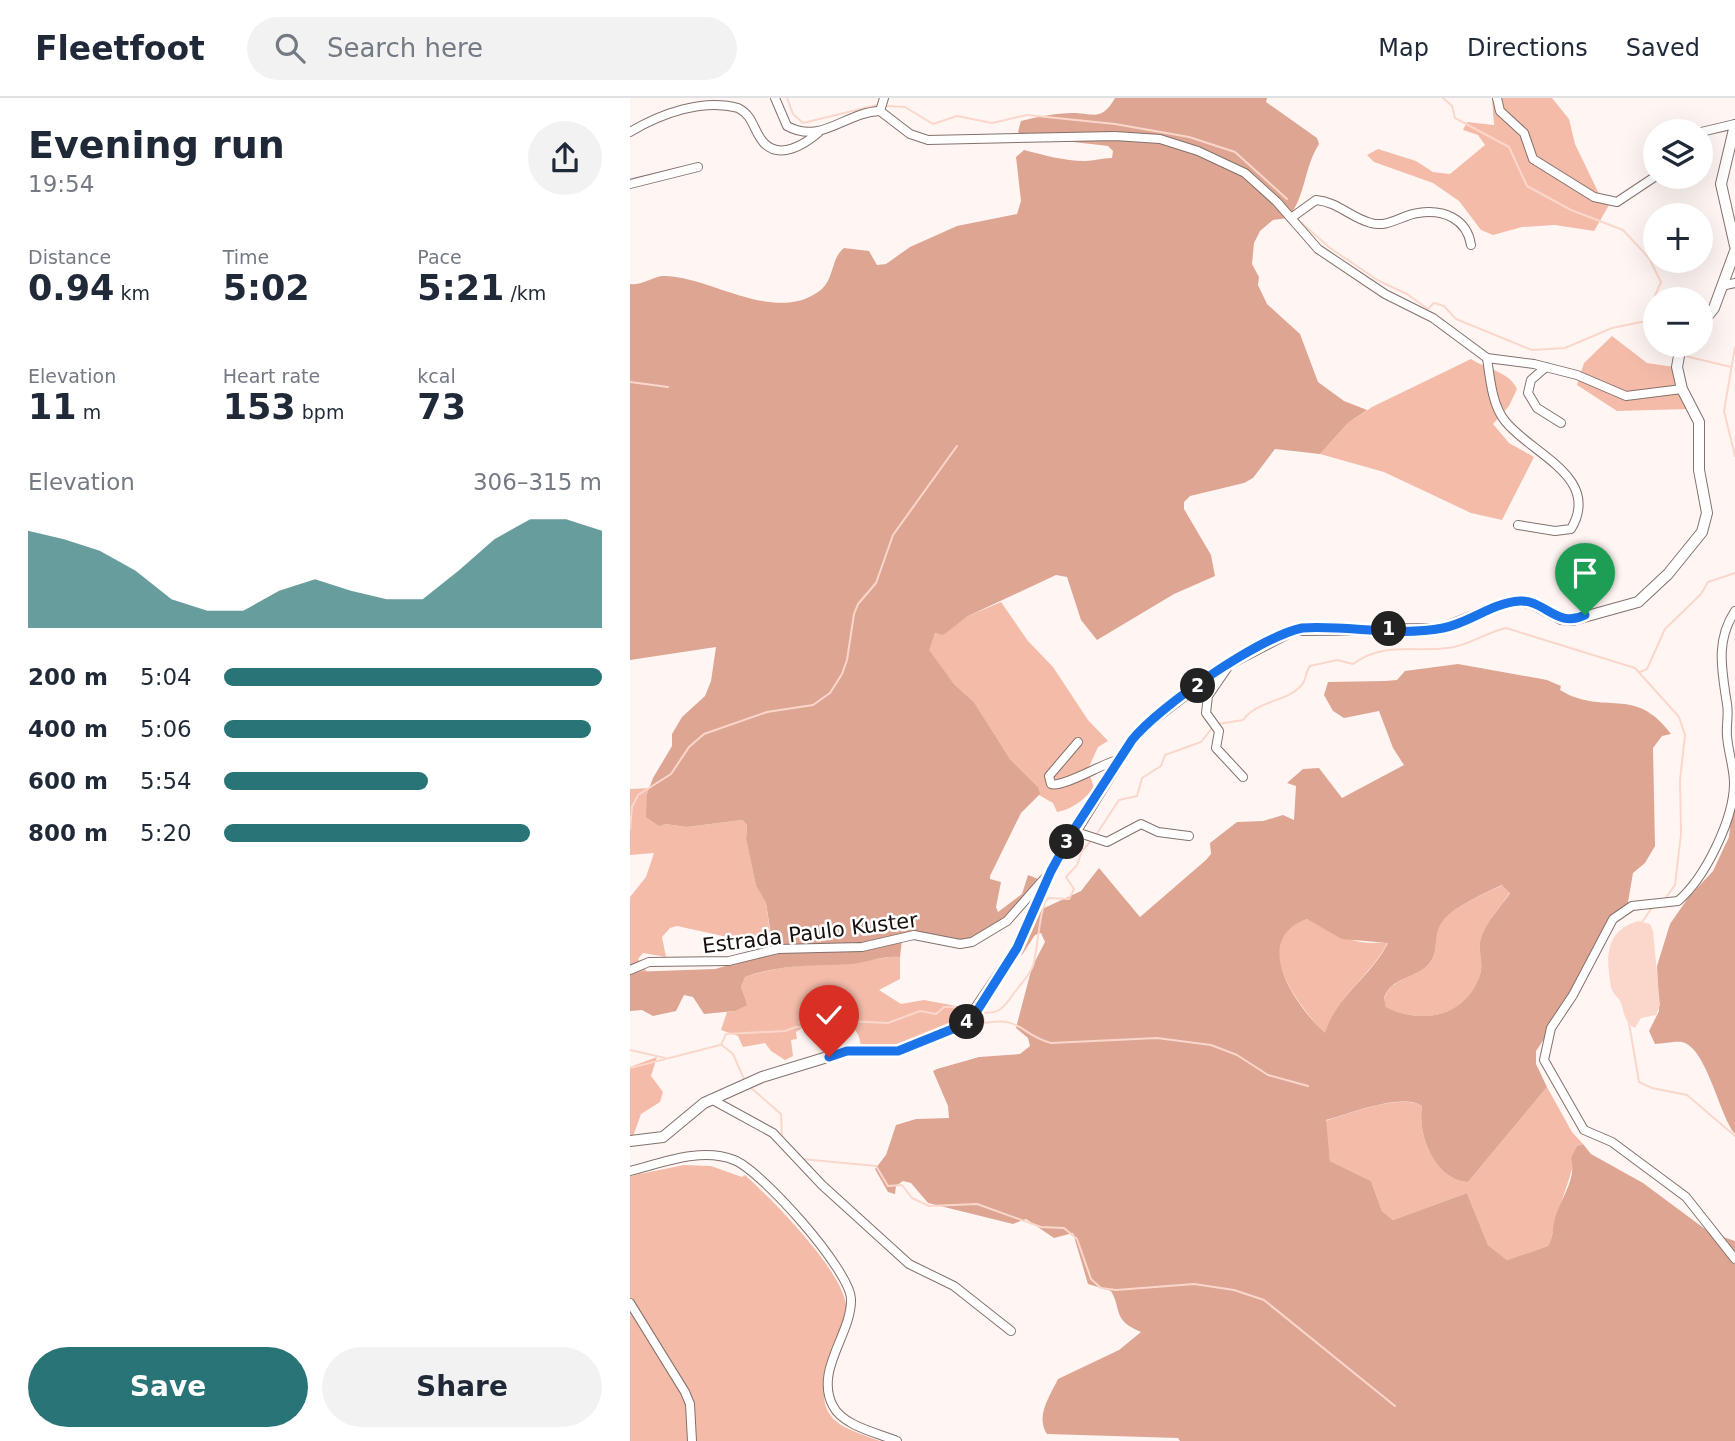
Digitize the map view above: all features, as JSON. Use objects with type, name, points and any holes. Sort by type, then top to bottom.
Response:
[{"type":"street","points":[[775,98],[787,126],[804,133],[818,133]]},
{"type":"street","points":[[880,111],[884,98]]},
{"type":"street","points":[[1497,98],[1500,111],[1524,133],[1533,159],[1594,197],[1617,202],[1643,185]]},
{"type":"street","points":[[630,132],[670,113],[708,102],[743,111],[752,120],[764,143],[771,147],[797,148],[818,133],[858,115],[880,111],[910,134],[928,141],[1006,136],[1160,139],[1226,162],[1245,173],[1318,249],[1378,290],[1433,318],[1487,358],[1546,367],[1592,380],[1626,396],[1682,389]]},
{"type":"street","points":[[1713,130],[1735,125],[1721,184],[1735,249],[1713,309]]},
{"type":"street","points":[[630,184],[698,167]]},
{"type":"street","points":[[1291,218],[1316,200],[1330,203],[1375,224],[1430,212],[1457,219],[1465,225],[1471,245]]},
{"type":"street","points":[[1723,286],[1735,283]]},
{"type":"street","points":[[630,1142],[663,1137],[711,1100],[762,1077],[841,1053],[898,1051],[966,1023],[982,1004],[1017,948],[1051,871],[1073,831],[1138,732],[1231,661],[1302,628],[1441,629],[1494,607],[1521,601],[1533,604],[1560,619],[1573,620],[1638,602],[1680,561],[1702,532],[1708,507],[1699,461],[1700,426],[1682,389],[1677,357]]},
{"type":"street","points":[[1487,358],[1497,409],[1505,422],[1572,480],[1579,496],[1574,523],[1566,531],[1518,525]]},
{"type":"street","points":[[1546,367],[1531,380],[1528,393],[1537,408],[1561,422]]},
{"type":"street","points":[[1735,611],[1727,626],[1720,664],[1727,703],[1726,732],[1734,783],[1729,807],[1713,853],[1697,880],[1678,901],[1632,906],[1613,919],[1573,995],[1550,1028],[1544,1054],[1547,1071],[1584,1130],[1612,1142],[1686,1197],[1735,1259]]},
{"type":"street","points":[[1231,661],[1208,695],[1206,713],[1219,731],[1216,748],[1243,777]]},
{"type":"street","points":[[1078,742],[1049,776],[1051,785],[1059,786],[1102,764],[1120,759]]},
{"type":"street","points":[[1073,831],[1107,842],[1141,824],[1158,832],[1189,836]]},
{"type":"street","name":"Estrada Paulo Kuster","points":[[630,970],[649,962],[729,961],[778,949],[862,947],[914,935],[960,944],[972,942],[993,931],[1019,910],[1051,871]]},
{"type":"street","points":[[711,1100],[773,1133],[822,1185],[909,1264],[954,1286],[1011,1331]]},
{"type":"street","points":[[630,1171],[696,1155],[734,1159],[763,1179],[842,1272],[850,1291],[850,1311],[831,1368],[829,1396],[832,1405],[843,1418],[897,1441]]},
{"type":"street","points":[[630,1303],[685,1392],[690,1404],[692,1441]]},
{"type":"shaded area","points":[[1115,98],[1267,98],[1266,102],[1317,138],[1319,144],[1294,209],[1288,218],[1273,220],[1260,231],[1254,243],[1252,264],[1267,304],[1300,334],[1318,382],[1344,401],[1367,410],[1348,423],[1320,454],[1275,449],[1253,478],[1244,483],[1190,496],[1184,502],[1184,509],[1211,555],[1215,576],[1174,594],[1097,640],[1081,620],[1067,577],[1056,575],[968,616],[943,635],[935,633],[929,650],[954,684],[974,702],[1010,759],[1038,787],[1040,794],[1021,813],[990,876],[990,879],[1001,882],[996,907],[998,912],[1022,894],[1028,875],[1038,879],[1037,891],[979,941],[912,938],[902,940],[900,957],[758,973],[745,977],[741,987],[747,1005],[735,1011],[704,1014],[693,997],[684,995],[676,1011],[653,1016],[642,1010],[630,1011],[630,972],[715,969],[771,953],[773,948],[766,903],[756,886],[746,839],[747,825],[742,820],[687,827],[665,824],[659,826],[646,817],[647,794],[672,746],[672,734],[682,717],[705,696],[711,681],[716,647],[630,660],[630,284],[666,276],[763,301],[782,303],[800,300],[823,287],[836,258],[844,248],[869,251],[877,265],[886,264],[910,247],[957,226],[1017,214],[1021,201],[1016,157],[1024,150],[1077,161],[1112,158],[1113,151],[1108,146],[1022,136],[1018,132],[1021,121],[1033,118],[1066,113],[1101,113]]},
{"type":"shaded area","points":[[1492,98],[1552,98],[1569,119],[1575,144],[1602,200],[1609,205],[1594,231],[1555,225],[1522,227],[1493,235],[1481,230],[1459,201],[1433,183],[1374,162],[1367,155],[1378,149],[1416,161],[1433,172],[1450,174],[1485,145],[1478,135],[1463,130],[1467,122],[1494,125]]},
{"type":"shaded area","points":[[1612,336],[1647,363],[1674,367],[1689,409],[1617,411],[1577,385],[1584,363]]},
{"type":"shaded area","points":[[1471,359],[1514,383],[1517,389],[1509,406],[1493,424],[1509,443],[1534,457],[1502,520],[1471,513],[1384,472],[1320,454],[1348,423],[1372,407]]},
{"type":"shaded area","points":[[1001,602],[1028,641],[1053,667],[1088,720],[1108,741],[1098,747],[1088,769],[1094,788],[1077,803],[1062,811],[1057,812],[1053,803],[1039,795],[1038,787],[1010,759],[974,702],[954,684],[928,650],[935,633],[943,634],[968,616]]},
{"type":"shaded area","points":[[1458,664],[1547,680],[1561,686],[1560,690],[1576,698],[1631,705],[1657,719],[1671,734],[1662,736],[1653,748],[1655,846],[1645,863],[1633,873],[1626,914],[1606,929],[1573,986],[1572,998],[1536,1051],[1536,1064],[1547,1087],[1468,1182],[1456,1179],[1438,1165],[1422,1130],[1422,1106],[1413,1102],[1389,1103],[1326,1120],[1330,1161],[1371,1181],[1382,1211],[1393,1220],[1467,1193],[1488,1245],[1507,1260],[1548,1246],[1555,1218],[1570,1181],[1571,1158],[1577,1146],[1583,1144],[1591,1154],[1643,1183],[1709,1232],[1735,1241],[1735,1441],[1180,1441],[1178,1438],[1047,1434],[1043,1413],[1058,1379],[1119,1350],[1141,1332],[1122,1319],[1111,1291],[1088,1284],[1073,1233],[1054,1238],[1026,1219],[1013,1224],[928,1203],[911,1183],[903,1181],[896,1186],[895,1194],[888,1192],[875,1169],[886,1155],[896,1125],[916,1119],[949,1118],[948,1106],[933,1071],[979,1057],[1020,1054],[1030,1046],[1028,1038],[1016,1028],[1032,967],[1045,942],[1041,933],[1035,935],[1022,955],[1013,947],[1040,910],[1081,891],[1099,868],[1140,917],[1206,860],[1211,854],[1210,843],[1237,822],[1263,821],[1283,815],[1294,820],[1296,786],[1287,783],[1303,769],[1319,768],[1342,798],[1404,765],[1393,748],[1379,711],[1344,718],[1333,711],[1324,695],[1328,682],[1397,680],[1405,671]],"holes":[[[1502,885],[1510,893],[1483,932],[1480,943],[1480,975],[1464,1000],[1441,1014],[1428,1016],[1400,1013],[1386,1007],[1384,998],[1387,991],[1431,962],[1442,922],[1453,911]],[[1307,919],[1342,939],[1388,943],[1373,966],[1337,1008],[1325,1033],[1291,991],[1283,974],[1280,957],[1281,942],[1290,929]]]},
{"type":"shaded area","points":[[1735,770],[1735,1134],[1699,1056],[1682,1042],[1655,1044],[1649,1031],[1659,1011],[1657,966],[1670,924],[1688,898],[1713,871],[1729,837]]},
{"type":"shaded area","points":[[650,788],[647,794],[665,824],[687,827],[742,820],[747,825],[746,839],[756,886],[766,903],[771,939],[732,938],[677,926],[670,928],[662,937],[666,957],[643,953],[638,959],[647,972],[630,972],[630,897],[646,877],[654,853],[630,855],[630,789]]},
{"type":"shaded area","points":[[1503,885],[1510,892],[1483,932],[1480,942],[1480,975],[1465,1000],[1442,1014],[1428,1016],[1400,1013],[1386,1007],[1384,999],[1392,987],[1431,962],[1441,922],[1461,906]]},
{"type":"shaded area","points":[[1307,919],[1352,940],[1388,942],[1373,965],[1337,1008],[1325,1034],[1292,991],[1283,974],[1279,957],[1280,942],[1289,929]]},
{"type":"shaded area","points":[[1638,921],[1650,924],[1653,931],[1660,1005],[1656,1015],[1641,1018],[1635,1028],[1626,1020],[1620,1001],[1612,989],[1608,956],[1613,939],[1619,932]]},
{"type":"shaded area","points":[[900,957],[900,979],[879,990],[901,1004],[924,1000],[956,1006],[955,1024],[895,1046],[861,1048],[859,1037],[848,1026],[802,1028],[796,1032],[797,1039],[791,1040],[793,1056],[785,1060],[771,1051],[765,1043],[743,1047],[738,1036],[721,1030],[727,1012],[735,1011],[744,999],[741,987],[745,977],[781,968]]},
{"type":"shaded area","points":[[657,1057],[651,1076],[663,1092],[660,1102],[641,1114],[630,1145],[630,1067]]},
{"type":"shaded area","points":[[1547,1087],[1572,1132],[1583,1144],[1577,1146],[1572,1171],[1548,1246],[1507,1260],[1488,1245],[1467,1193],[1393,1220],[1382,1211],[1371,1181],[1330,1161],[1325,1121],[1389,1103],[1413,1103],[1422,1106],[1422,1130],[1438,1165],[1456,1179],[1468,1182]]},
{"type":"shaded area","points":[[684,1165],[711,1166],[742,1177],[745,1175],[788,1217],[832,1273],[842,1290],[846,1305],[841,1335],[825,1384],[824,1399],[829,1413],[841,1425],[880,1441],[630,1441],[630,1176]]},
{"type":"waterway","points":[[787,98],[793,114],[803,123],[877,105]]},
{"type":"waterway","points":[[1443,98],[1452,106],[1455,118],[1509,147],[1527,186],[1571,210],[1623,230],[1649,258],[1661,282],[1659,287]]},
{"type":"waterway","points":[[887,106],[905,107],[933,124],[957,116],[992,123],[1027,115],[1115,124],[1189,137],[1235,152],[1287,199]]},
{"type":"waterway","points":[[1297,219],[1330,248],[1379,281],[1407,294],[1428,309],[1434,303],[1444,306],[1456,319],[1532,350],[1565,348],[1612,328],[1643,322]]},
{"type":"waterway","points":[[1735,347],[1724,411],[1735,456]]},
{"type":"waterway","points":[[1689,357],[1731,367]]},
{"type":"waterway","points":[[630,382],[668,387]]},
{"type":"waterway","points":[[630,829],[632,807],[638,795],[671,774],[689,747],[704,734],[767,712],[813,705],[830,693],[847,660],[854,614],[858,604],[876,583],[893,535],[957,446]]},
{"type":"waterway","points":[[1640,672],[1647,669],[1665,629],[1701,594],[1708,582],[1735,573]]},
{"type":"waterway","points":[[1218,724],[1243,720],[1255,709],[1295,691],[1303,683],[1310,666],[1337,660],[1353,664],[1377,652],[1389,650],[1454,647],[1506,628],[1635,668],[1679,717],[1685,735],[1680,780],[1681,834],[1675,885],[1665,899]]},
{"type":"waterway","points":[[1096,835],[1119,800],[1137,796],[1142,778],[1161,766],[1165,755],[1201,742],[1212,728]]},
{"type":"waterway","points":[[981,1012],[1000,1009],[1029,973],[1035,959],[1045,903],[1048,898],[1069,899],[1074,889],[1066,877],[1077,865],[1082,851],[1090,842]]},
{"type":"waterway","points":[[1642,922],[1651,909]]},
{"type":"waterway","points":[[721,1045],[726,1034],[785,1031],[796,1027],[817,1027],[846,1021],[888,1023],[920,1011],[936,1014],[944,1007],[971,1007]]},
{"type":"waterway","points":[[982,1013],[985,1023],[1014,1024],[1051,1043],[1157,1038],[1211,1045],[1237,1055],[1268,1075],[1308,1086]]},
{"type":"waterway","points":[[1629,1023],[1639,1082],[1652,1088],[1687,1095],[1735,1136]]},
{"type":"waterway","points":[[630,1068],[720,1045]]},
{"type":"waterway","points":[[722,1045],[733,1054],[744,1079]]},
{"type":"waterway","points":[[630,1050],[665,1058]]},
{"type":"waterway","points":[[750,1087],[781,1114],[782,1138]]},
{"type":"waterway","points":[[802,1159],[876,1166],[888,1186],[902,1185],[912,1198],[929,1206],[977,1204],[1041,1227],[1064,1228],[1077,1239],[1091,1279],[1101,1288],[1116,1290],[1194,1284],[1234,1290],[1264,1300],[1395,1406]]},
{"type":"route","points":[[829,1057],[847,1051],[898,1051],[966,1023],[982,1004],[1017,948],[1051,871],[1094,797],[1132,740],[1147,724],[1231,661],[1302,628],[1357,631],[1441,629],[1502,604],[1521,601],[1533,604],[1560,619],[1573,620],[1585,615]]}]
